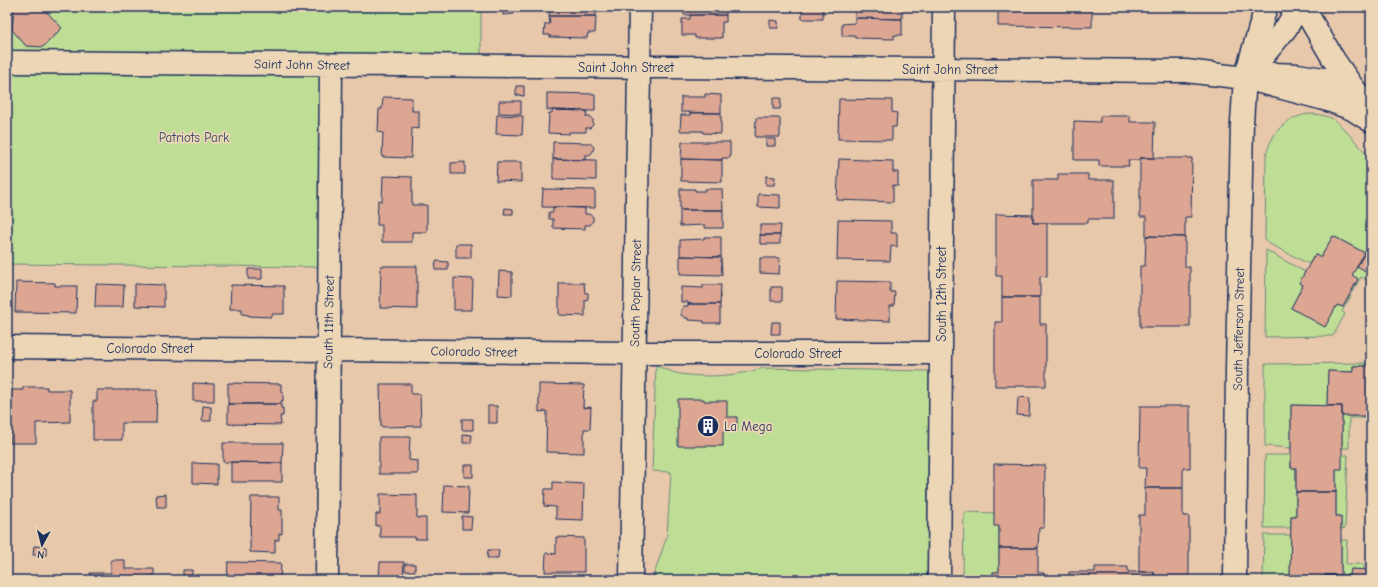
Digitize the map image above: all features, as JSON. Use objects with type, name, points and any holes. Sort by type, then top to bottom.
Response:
[{"type":"street","name":"South Poplar Street","points":[[631,580],[640,7]]},
{"type":"street","name":"South 12th Street","points":[[939,580],[944,7]]},
{"type":"street","name":"South Jefferson Street","points":[[1235,580],[1241,154],[1245,78],[1266,7]]},
{"type":"street","points":[[1245,78],[1286,28],[1292,18],[1301,9],[1334,60],[1371,109]]},
{"type":"street","name":"Saint John Street","points":[[7,62],[1186,71],[1245,78]]},
{"type":"street","name":"South 11th Street","points":[[326,580],[331,64]]},
{"type":"street","points":[[1245,78],[1274,74],[1297,75],[1337,81],[1354,88]]},
{"type":"street","points":[[1245,78],[1328,100],[1352,109],[1371,121]]},
{"type":"street","name":"Colorado Street","points":[[7,347],[634,353],[941,353]]},
{"type":"green space","name":"Patriots Park","points":[[8,7],[481,7],[481,57],[325,55],[321,267],[7,264]]},
{"type":"green space","points":[[1317,114],[1331,118],[1345,130],[1371,158],[1371,241],[1365,253],[1333,236],[1321,257],[1315,254],[1309,264],[1265,240],[1266,156],[1268,148],[1275,133],[1286,123],[1300,116]]},
{"type":"green space","points":[[1266,250],[1305,272],[1299,283],[1303,285],[1291,308],[1325,326],[1337,305],[1343,307],[1350,295],[1351,296],[1342,311],[1345,314],[1333,336],[1265,337]]},
{"type":"green space","points":[[1357,266],[1371,274],[1371,283],[1361,277],[1352,291],[1358,279],[1352,275]]},
{"type":"green space","points":[[1366,363],[1366,365],[1353,366],[1353,372],[1328,371],[1327,406],[1291,405],[1291,448],[1265,446],[1265,364]]},
{"type":"green space","points":[[656,366],[677,373],[701,376],[722,376],[763,368],[929,371],[927,580],[652,580],[667,536],[671,472],[652,471]]},
{"type":"green space","points":[[1342,416],[1364,416],[1364,418],[1349,418],[1349,448],[1342,448]]},
{"type":"green space","points":[[1265,455],[1291,455],[1291,468],[1296,468],[1296,516],[1291,516],[1291,528],[1264,528]]},
{"type":"green space","points":[[1342,455],[1348,455],[1345,528],[1341,529],[1341,516],[1336,516],[1336,469]]},
{"type":"green space","points":[[964,512],[994,513],[999,526],[999,572],[993,572],[993,580],[963,580]]},
{"type":"green space","points":[[1264,535],[1291,535],[1290,579],[1326,580],[1263,580]]},
{"type":"green space","points":[[1341,540],[1347,540],[1346,564],[1364,564],[1364,570],[1351,569],[1350,575],[1341,575]]},
{"type":"building","points":[[14,7],[42,7],[62,28],[43,47],[26,46],[12,30]]},
{"type":"building","points":[[503,7],[514,7],[514,14],[503,15]]},
{"type":"building","points":[[550,7],[596,7],[596,16],[549,16]]},
{"type":"building","points":[[684,7],[722,7],[722,10],[726,10],[726,15],[684,15]]},
{"type":"building","points":[[802,7],[823,7],[823,19],[802,19]]},
{"type":"building","points":[[855,7],[902,7],[902,19],[855,18]]},
{"type":"building","points":[[998,7],[1092,7],[1092,27],[998,26]]},
{"type":"building","points":[[690,15],[726,15],[726,22],[722,22],[722,38],[695,38],[695,35],[682,35],[682,19],[690,19]]},
{"type":"building","points":[[549,16],[596,16],[595,33],[588,33],[587,38],[550,37],[550,35],[544,35],[545,24],[550,24]]},
{"type":"building","points":[[855,18],[902,19],[902,35],[894,35],[894,39],[855,38],[855,36],[842,36],[842,24],[855,23]]},
{"type":"building","points":[[770,20],[778,21],[778,28],[770,28]]},
{"type":"building","points":[[516,86],[524,86],[524,96],[516,95]]},
{"type":"building","points":[[547,93],[595,94],[595,111],[547,110]]},
{"type":"building","points":[[705,94],[721,95],[721,113],[681,112],[681,97],[705,97]]},
{"type":"building","points":[[383,97],[412,98],[412,111],[419,111],[419,129],[412,128],[411,158],[382,157],[383,133],[378,132],[379,109],[382,109]]},
{"type":"building","points":[[773,98],[781,98],[780,109],[773,109]]},
{"type":"building","points":[[839,99],[892,100],[892,112],[897,113],[896,127],[892,127],[892,140],[838,139]]},
{"type":"building","points":[[499,101],[521,101],[521,114],[499,113]]},
{"type":"building","points":[[552,110],[587,111],[586,117],[590,117],[593,120],[593,125],[590,128],[586,128],[586,132],[569,132],[569,134],[548,133],[549,113],[552,113]]},
{"type":"building","points":[[690,113],[721,113],[721,134],[703,133],[703,131],[680,131],[681,115],[690,115]]},
{"type":"building","points":[[497,115],[523,116],[522,135],[496,134]]},
{"type":"building","points":[[1100,116],[1130,116],[1130,122],[1155,122],[1154,158],[1128,160],[1129,166],[1099,166],[1099,160],[1074,160],[1074,121],[1100,122]]},
{"type":"building","points":[[756,118],[780,118],[780,137],[755,137]]},
{"type":"building","points":[[766,139],[775,139],[775,146],[766,146]]},
{"type":"building","points":[[553,142],[590,143],[594,147],[590,155],[585,155],[585,160],[553,159]]},
{"type":"building","points":[[682,142],[730,142],[730,158],[722,158],[722,160],[681,159]]},
{"type":"building","points":[[1140,158],[1192,158],[1191,217],[1185,217],[1185,237],[1146,236],[1146,217],[1140,217]]},
{"type":"building","points":[[553,159],[596,160],[596,180],[553,179]]},
{"type":"building","points":[[681,159],[722,160],[722,182],[681,181]]},
{"type":"building","points":[[839,159],[893,161],[893,172],[898,172],[898,186],[893,185],[893,202],[837,200]]},
{"type":"building","points":[[465,162],[465,174],[451,174],[451,163]]},
{"type":"building","points":[[497,162],[521,162],[521,182],[496,181]]},
{"type":"building","points":[[1058,174],[1088,174],[1088,180],[1114,180],[1114,219],[1088,219],[1088,223],[1033,223],[1033,180],[1058,180]]},
{"type":"building","points":[[383,176],[412,177],[412,205],[427,205],[427,232],[412,232],[412,242],[382,242],[382,225],[377,225],[378,200],[382,201]]},
{"type":"building","points":[[766,176],[775,177],[774,185],[766,185]]},
{"type":"building","points":[[543,189],[595,190],[595,208],[542,207]]},
{"type":"building","points":[[680,189],[705,191],[705,189],[722,189],[723,210],[680,210]]},
{"type":"building","points":[[758,194],[780,195],[780,208],[758,207]]},
{"type":"building","points":[[553,207],[585,208],[585,214],[589,214],[593,217],[593,221],[590,225],[585,225],[585,229],[553,228],[553,219],[549,219],[549,212],[553,212]]},
{"type":"building","points":[[505,208],[513,209],[513,214],[504,214]]},
{"type":"building","points":[[680,210],[723,210],[723,228],[705,228],[705,225],[680,226]]},
{"type":"building","points":[[996,214],[1033,215],[1033,223],[1047,223],[1047,277],[1040,276],[1040,297],[1002,297],[1002,276],[996,276]]},
{"type":"building","points":[[838,220],[891,221],[891,233],[897,233],[897,247],[891,246],[890,261],[837,260]]},
{"type":"building","points":[[760,225],[781,225],[780,235],[760,235]]},
{"type":"building","points":[[760,235],[780,235],[780,244],[760,244]]},
{"type":"building","points":[[1146,236],[1185,237],[1185,267],[1190,267],[1190,327],[1140,327],[1140,266],[1145,266]]},
{"type":"building","points":[[1333,236],[1365,253],[1352,275],[1358,279],[1343,307],[1337,305],[1325,327],[1291,308],[1303,285],[1299,283],[1315,254],[1321,257]]},
{"type":"building","points":[[704,237],[721,237],[721,257],[680,256],[680,240],[704,239]]},
{"type":"building","points":[[1371,241],[1371,274],[1357,266]]},
{"type":"building","points":[[456,244],[471,244],[471,258],[456,258]]},
{"type":"building","points":[[680,256],[721,257],[722,275],[680,274]]},
{"type":"building","points":[[760,258],[780,258],[779,274],[760,273]]},
{"type":"building","points":[[436,261],[448,262],[448,270],[435,270]]},
{"type":"building","points":[[381,266],[417,266],[417,309],[380,308]]},
{"type":"building","points":[[248,269],[262,269],[262,279],[248,279]]},
{"type":"building","points":[[499,271],[512,272],[512,296],[498,295]]},
{"type":"building","points":[[454,278],[473,279],[472,310],[454,310]]},
{"type":"building","points":[[837,281],[890,282],[890,292],[895,292],[894,306],[890,306],[890,321],[836,319]]},
{"type":"building","points":[[16,282],[55,283],[55,286],[77,286],[76,313],[15,312]]},
{"type":"building","points":[[559,283],[584,283],[585,293],[588,293],[588,299],[585,300],[585,316],[559,315]]},
{"type":"building","points":[[96,284],[124,285],[123,307],[95,307]]},
{"type":"building","points":[[135,284],[164,285],[164,307],[135,306]]},
{"type":"building","points":[[231,285],[284,286],[284,314],[272,314],[272,317],[249,316],[242,314],[242,309],[230,309]]},
{"type":"building","points":[[703,285],[721,285],[720,304],[688,304],[688,302],[681,302],[681,287],[703,288]]},
{"type":"building","points":[[771,287],[782,287],[782,301],[771,301]]},
{"type":"building","points":[[1002,297],[1040,297],[1040,324],[1046,324],[1046,386],[995,386],[995,322],[1002,322]]},
{"type":"building","points":[[688,304],[720,304],[720,323],[704,323],[704,321],[688,320],[688,318],[681,315],[681,310],[684,306],[688,306]]},
{"type":"building","points":[[772,322],[780,322],[780,334],[771,334]]},
{"type":"building","points":[[1353,366],[1371,366],[1371,416],[1342,416],[1342,406],[1327,406],[1328,371],[1353,372]]},
{"type":"building","points":[[193,383],[214,384],[214,401],[193,401]]},
{"type":"building","points":[[228,383],[281,384],[283,401],[281,401],[281,404],[228,404]]},
{"type":"building","points":[[380,384],[411,384],[411,394],[420,394],[421,426],[381,427]]},
{"type":"building","points":[[539,384],[584,385],[583,408],[591,407],[590,429],[584,429],[584,453],[546,452],[547,411],[539,412]]},
{"type":"building","points":[[23,387],[47,387],[47,390],[70,390],[70,422],[36,423],[36,443],[10,443],[9,390],[23,390]]},
{"type":"building","points":[[97,390],[157,390],[156,423],[122,423],[122,440],[93,440],[93,401],[97,401]]},
{"type":"building","points":[[1018,397],[1030,398],[1029,416],[1017,415]]},
{"type":"building","name":"La Mega","points":[[678,399],[727,401],[727,417],[737,417],[737,431],[723,431],[723,446],[678,446]]},
{"type":"building","points":[[228,404],[281,404],[281,408],[283,408],[283,416],[280,416],[281,425],[228,424]]},
{"type":"building","points":[[1291,405],[1342,406],[1342,469],[1336,469],[1336,492],[1296,492],[1296,468],[1291,468]]},
{"type":"building","points":[[203,406],[211,407],[211,421],[202,421]]},
{"type":"building","points":[[488,406],[497,406],[497,423],[488,423]]},
{"type":"building","points":[[1140,406],[1190,406],[1190,468],[1183,468],[1183,488],[1145,488],[1146,468],[1139,468]]},
{"type":"building","points":[[462,419],[473,419],[473,430],[462,430]]},
{"type":"building","points":[[463,434],[472,435],[471,443],[463,443]]},
{"type":"building","points":[[379,437],[410,437],[409,460],[418,461],[418,474],[379,474]]},
{"type":"building","points":[[223,443],[283,443],[282,463],[223,462]]},
{"type":"building","points":[[231,462],[282,463],[282,482],[231,482]]},
{"type":"building","points":[[193,463],[217,464],[217,484],[193,483]]},
{"type":"building","points":[[994,464],[1045,465],[1044,528],[1039,528],[1038,548],[999,548],[999,526],[994,526]]},
{"type":"building","points":[[464,465],[473,465],[473,477],[464,477]]},
{"type":"building","points":[[553,482],[584,484],[583,520],[556,519],[556,507],[544,506],[545,489],[553,489]]},
{"type":"building","points":[[444,485],[469,486],[468,513],[443,512]]},
{"type":"building","points":[[1145,488],[1183,488],[1183,516],[1189,516],[1189,577],[1154,577],[1154,572],[1139,572],[1139,515],[1145,515]]},
{"type":"building","points":[[1296,492],[1336,492],[1336,516],[1341,516],[1341,575],[1325,575],[1326,580],[1290,580],[1291,516],[1296,516]]},
{"type":"building","points":[[166,494],[166,507],[157,507],[156,495]]},
{"type":"building","points":[[380,494],[417,495],[417,518],[426,518],[426,539],[415,539],[415,537],[380,537],[380,526],[376,526],[376,514],[380,514]]},
{"type":"building","points":[[251,497],[279,497],[279,510],[282,510],[282,534],[279,533],[279,540],[275,540],[275,553],[250,552]]},
{"type":"building","points":[[462,516],[472,517],[471,529],[462,529]]},
{"type":"building","points":[[556,537],[584,538],[584,572],[545,572],[546,553],[556,554]]},
{"type":"building","points":[[34,546],[46,547],[46,555],[33,555]]},
{"type":"building","points":[[999,548],[1038,548],[1038,573],[1044,573],[1044,580],[993,580],[993,572],[999,572]]},
{"type":"building","points":[[488,550],[499,550],[498,558],[487,558]]},
{"type":"building","points":[[111,560],[125,560],[125,569],[154,569],[154,580],[90,580],[90,573],[111,573]]},
{"type":"building","points":[[228,562],[281,563],[280,580],[227,580]]},
{"type":"building","points":[[380,562],[404,562],[403,577],[422,577],[421,580],[379,580]]},
{"type":"building","points":[[405,564],[415,564],[415,571],[405,571]]},
{"type":"building","points":[[1095,567],[1128,567],[1128,572],[1154,572],[1154,580],[1069,580],[1069,572],[1095,572]]},
{"type":"building","points":[[1351,569],[1371,570],[1371,580],[1326,580],[1325,575],[1350,575]]},
{"type":"building","points":[[183,570],[192,570],[192,577],[183,577]]},
{"type":"place","name":"La Mega","points":[[708,426]]}]
